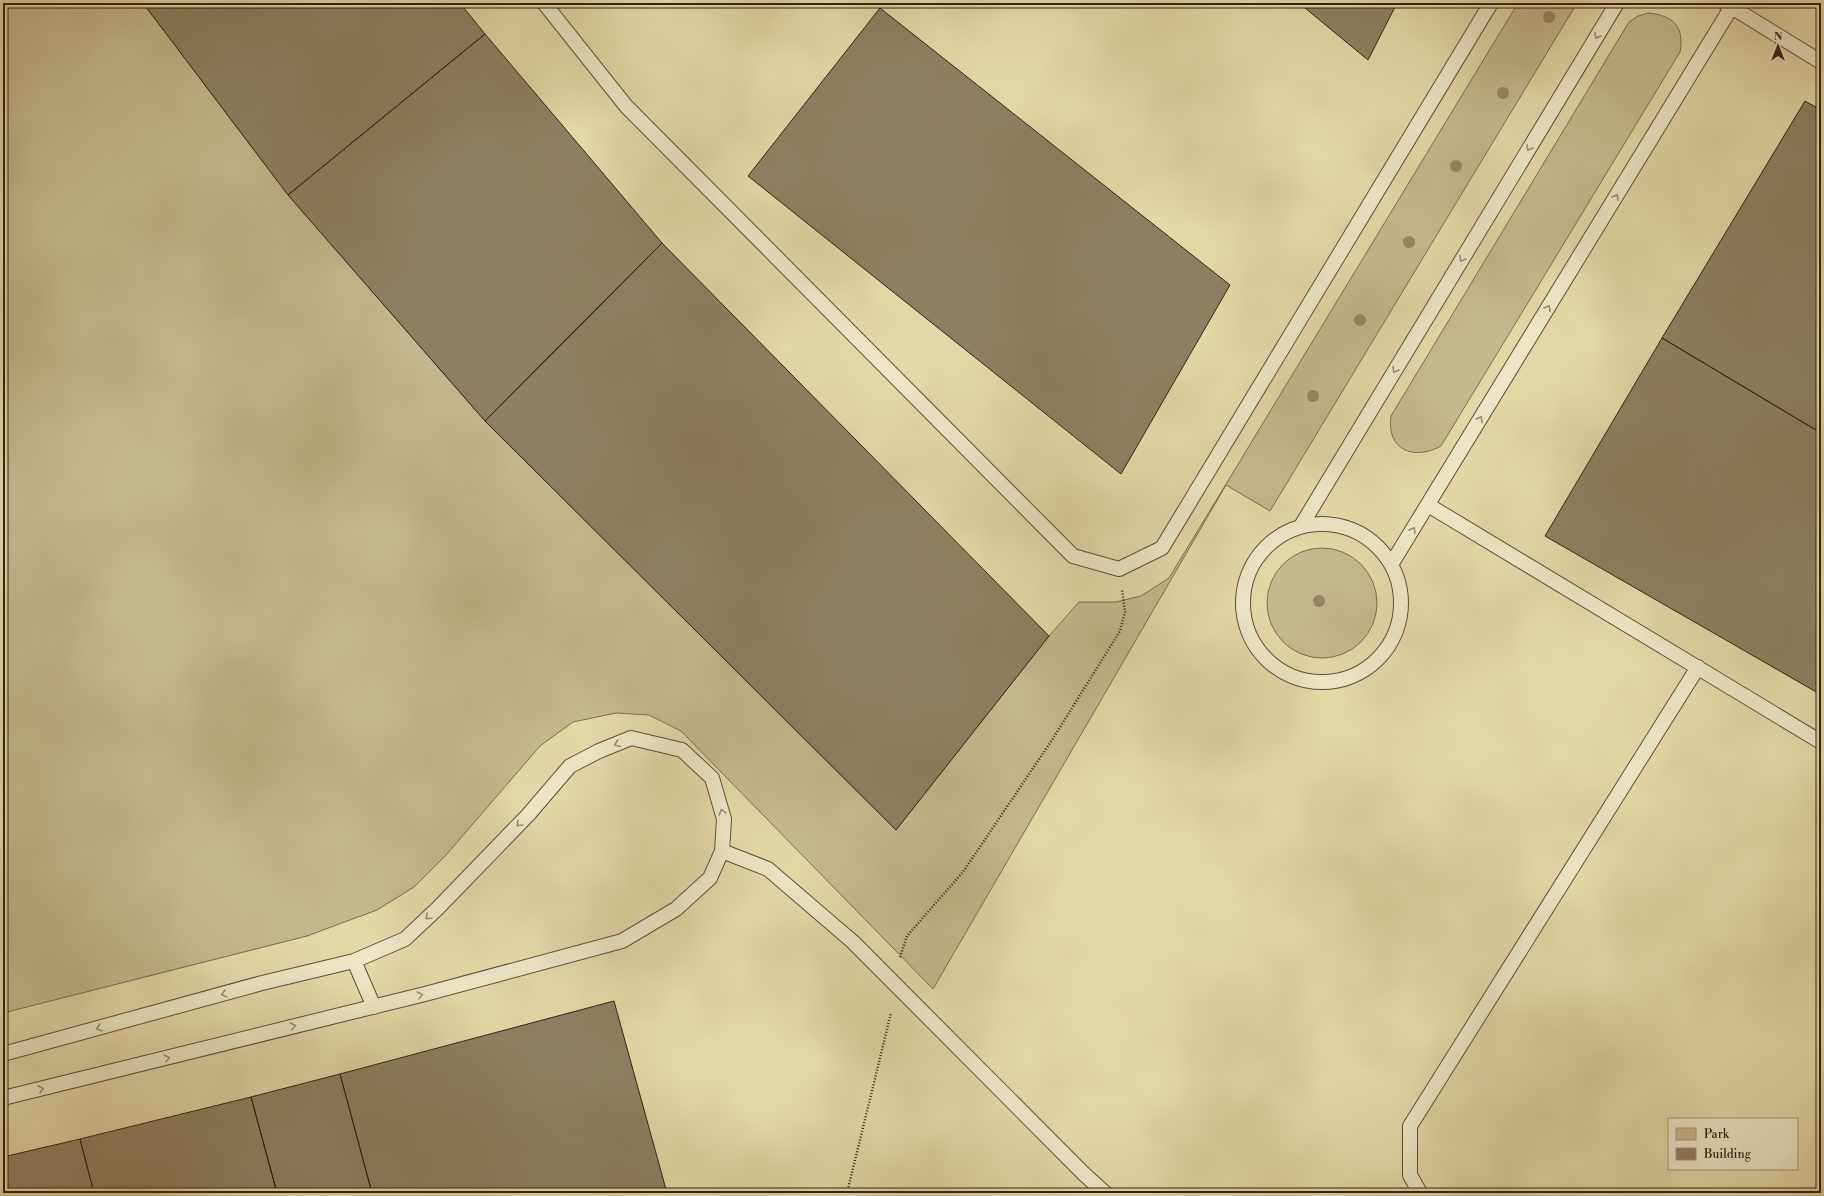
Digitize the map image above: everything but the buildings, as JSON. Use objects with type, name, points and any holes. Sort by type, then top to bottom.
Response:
[{"type":"lane","points":[[544,3],[626,106],[1073,556],[1119,569],[1162,548],[1490,3]]},
{"type":"lane","points":[[1301,526],[1617,3]]},
{"type":"lane","points":[[1392,563],[1730,4],[1821,62]]},
{"type":"lane","points":[[1428,505],[1821,742]]},
{"type":"lane","points":[[1326,523],[1351,528],[1375,542],[1392,563],[1402,589],[1402,616],[1392,642],[1375,663],[1352,677],[1325,683],[1298,679],[1275,667],[1257,649],[1246,626],[1242,601],[1247,576],[1259,554],[1277,536],[1301,526],[1326,523]]},
{"type":"lane","points":[[1420,1193],[1410,1175],[1410,1126],[1698,667]]},
{"type":"lane","points":[[3,1054],[262,983],[354,961],[405,939],[438,908],[528,815],[570,766],[599,751],[632,738],[682,750],[712,778],[724,819],[722,850],[710,878],[676,909],[622,941],[374,1007],[3,1098]]},
{"type":"lane","points":[[722,850],[768,869],[853,942],[1084,1174],[1105,1193]]},
{"type":"lane","points":[[354,961],[374,1007]]},
{"type":"path","points":[[847,1193],[897,987],[899,959],[907,936],[963,872],[1052,740],[1120,632],[1125,612],[1119,569]]},
{"type":"green space","points":[[3,3],[143,3],[288,195],[485,421],[896,830],[1049,636],[1079,602],[1116,602],[1141,596],[1169,578],[1518,3],[1577,3],[1270,511],[1226,485],[933,989],[681,731],[649,715],[616,713],[573,722],[540,746],[447,854],[414,887],[377,910],[307,936],[3,1013]]},
{"type":"green space","points":[[1648,13],[1664,16],[1675,24],[1680,35],[1680,52],[1441,446],[1421,452],[1412,452],[1404,449],[1393,437],[1391,416],[1629,22],[1638,16]]},
{"type":"green space","points":[[1322,548],[1343,552],[1353,557],[1361,564],[1368,572],[1373,582],[1377,603],[1373,624],[1368,634],[1361,642],[1353,649],[1343,654],[1322,658],[1301,654],[1291,649],[1283,642],[1276,634],[1271,624],[1267,603],[1271,582],[1276,572],[1283,564],[1291,557],[1301,552]]}]
